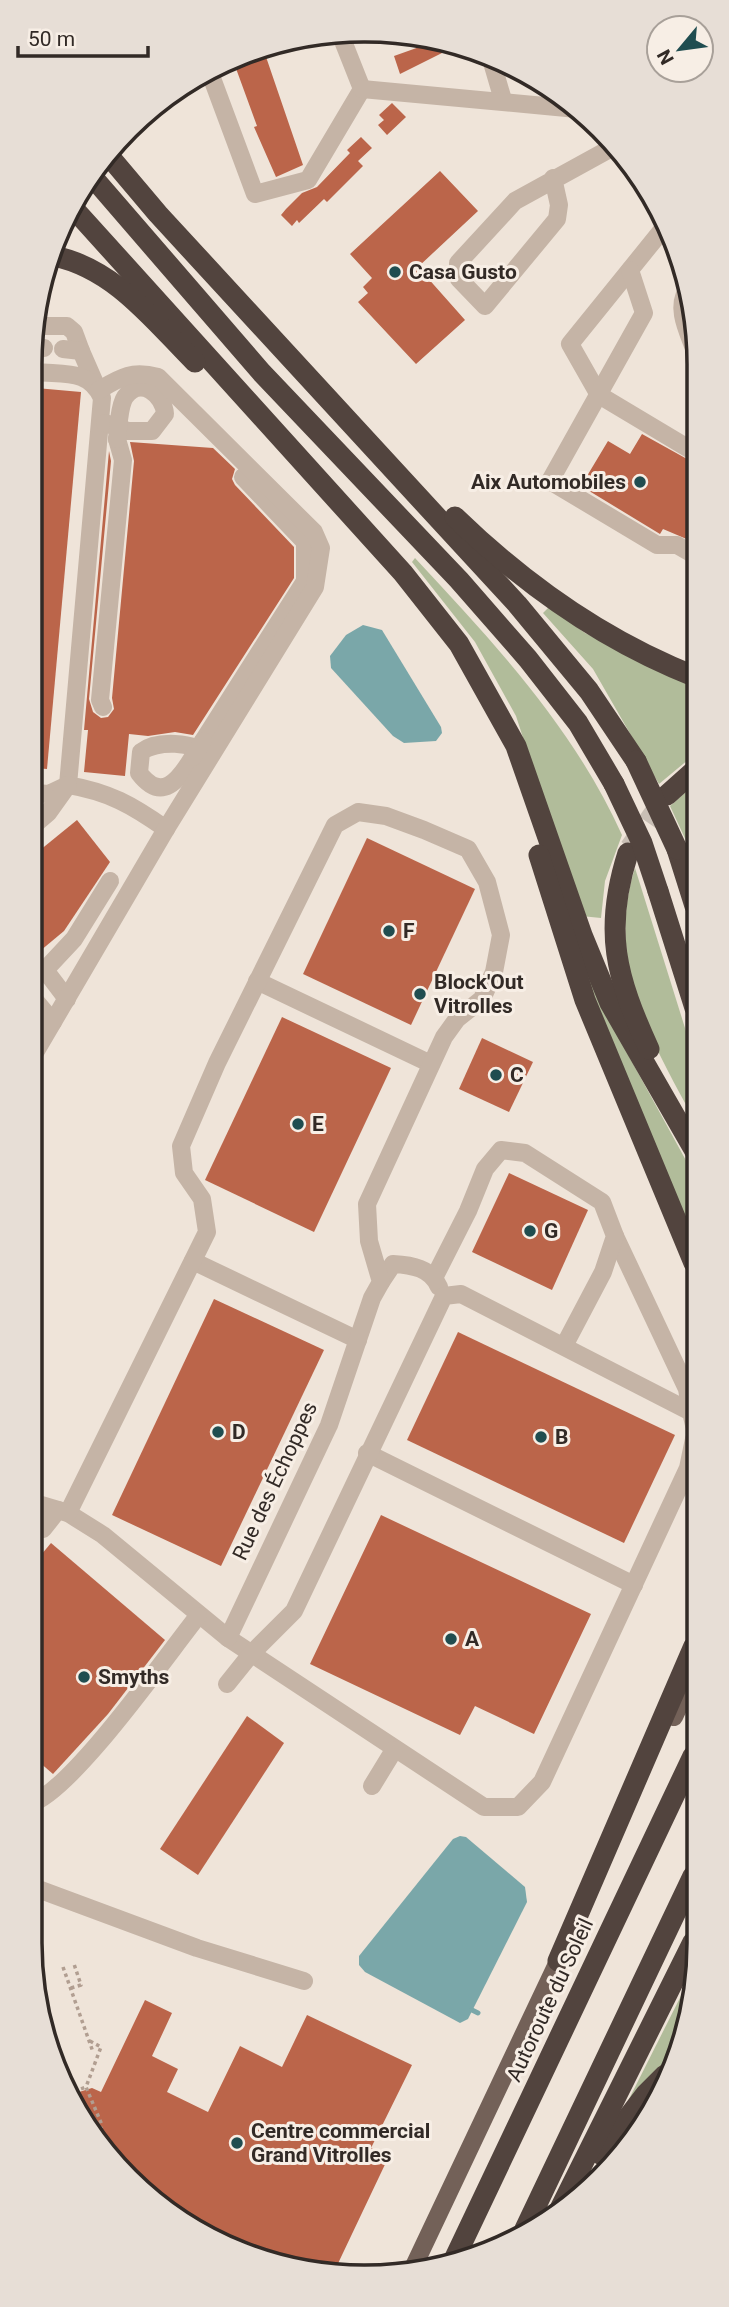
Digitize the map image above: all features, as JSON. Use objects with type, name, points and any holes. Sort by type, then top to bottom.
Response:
[{"type":"highway","points":[[122,152],[280,347],[491,552],[569,612],[618,641],[687,673]]},
{"type":"highway","points":[[114,162],[280,347],[525,612],[589,691],[636,761],[677,849],[687,881]]},
{"type":"highway","points":[[98,183],[262,373],[459,580],[528,659],[578,723],[614,784],[642,844],[687,983]]},
{"type":"highway","points":[[79,214],[366,532],[440,618],[474,668],[516,746],[582,934],[610,1003],[687,1137]]},
{"type":"highway","points":[[60,259],[118,285],[366,532]]},
{"type":"highway","points":[[474,668],[514,773],[585,1000],[687,1246]]},
{"type":"highway","points":[[667,795],[687,777]]},
{"type":"highway","points":[[628,853],[612,920],[614,950],[641,1031],[687,1122]]},
{"type":"highway","points":[[558,1961],[687,1662]]},
{"type":"highway","name":"Autoroute du Soleil","points":[[458,2251],[687,1769]]},
{"type":"highway","points":[[530,2220],[687,1889]]},
{"type":"highway","points":[[570,2191],[686,1955]]},
{"type":"highway","points":[[580,2183],[615,2131],[651,2091]]},
{"type":"main road","points":[[417,2261],[687,1691]]},
{"type":"street","points":[[344,43],[362,89]]},
{"type":"street","points":[[494,70],[503,100]]},
{"type":"street","points":[[213,80],[255,194],[308,180],[362,89]]},
{"type":"street","points":[[362,89],[558,107]]},
{"type":"street","points":[[554,178],[559,205],[557,219],[485,306],[459,279],[458,263],[515,201],[554,178],[606,151]]},
{"type":"street","points":[[659,234],[570,344],[599,396],[687,448]]},
{"type":"street","points":[[630,270],[644,313],[550,481],[657,545],[677,545],[687,551]]},
{"type":"street","points":[[45,326],[68,326],[74,332],[73,350],[102,398],[122,460],[100,700],[103,707]]},
{"type":"street","points":[[42,1041],[166,829],[201,758],[315,587],[321,548],[314,532],[256,480],[158,377],[140,372],[127,373],[97,387]]},
{"type":"street","points":[[42,373],[86,377],[97,387]]},
{"type":"street","points":[[42,818],[68,785],[110,421]]},
{"type":"street","points":[[201,758],[203,741],[305,581],[305,542],[235,468]]},
{"type":"street","points":[[42,794],[49,794],[68,785],[93,789],[128,802],[166,829]]},
{"type":"street","points":[[43,1529],[63,1512],[207,1231],[202,1199],[184,1173],[181,1146],[257,981],[335,825],[358,812],[386,816],[468,849],[487,882],[501,935],[494,972],[482,999],[457,1019],[431,1064],[367,1204],[369,1241],[382,1282]]},
{"type":"street","points":[[42,964],[74,939],[110,881]]},
{"type":"street","points":[[42,970],[67,999]]},
{"type":"street","points":[[257,981],[431,1064]]},
{"type":"street","points":[[42,1009],[53,1023]]},
{"type":"street","points":[[435,1276],[468,1211],[485,1169],[501,1150],[525,1153],[603,1202],[615,1236],[687,1389]]},
{"type":"street","points":[[564,1346],[603,1272],[615,1236]]},
{"type":"street","points":[[192,1261],[358,1340]]},
{"type":"street","points":[[382,1282],[393,1264],[414,1265],[435,1276],[444,1296]]},
{"type":"street","name":"Rue des Échoppes","points":[[228,1638],[329,1424],[372,1298],[382,1282]]},
{"type":"street","points":[[444,1296],[461,1294],[564,1346],[687,1416]]},
{"type":"street","points":[[227,1684],[251,1654],[294,1611],[444,1296]]},
{"type":"street","points":[[367,1453],[634,1585]]},
{"type":"street","points":[[42,1505],[63,1512],[103,1535],[198,1616],[394,1751],[484,1807],[518,1807],[542,1782],[687,1470]]},
{"type":"street","points":[[42,1794],[72,1776],[198,1616]]},
{"type":"street","points":[[372,1786],[394,1751]]},
{"type":"street","points":[[42,1890],[197,1948],[304,1981]]},
{"type":"path","points":[[71,1988],[81,1985],[74,1964]]},
{"type":"path","points":[[63,1968],[93,2052]]},
{"type":"path","points":[[90,2041],[102,2047],[86,2087],[102,2125],[101,2128]]},
{"type":"path","points":[[78,2090],[86,2087]]},
{"type":"green space","points":[[415,558],[530,688],[580,758],[602,796],[622,835],[605,881],[601,918],[581,916],[516,716],[475,642],[412,562]]},
{"type":"green space","points":[[549,607],[585,633],[687,683],[687,761],[659,784],[593,669],[543,613]]},
{"type":"green space","points":[[687,791],[687,843],[670,806]]},
{"type":"green space","points":[[635,868],[687,1034],[687,1106],[663,1061],[637,1000],[629,968],[627,903]]},
{"type":"green space","points":[[590,979],[687,1162],[687,1222],[586,982]]},
{"type":"green space","points":[[683,1992],[676,2026],[658,2075],[627,2103]]},
{"type":"water","points":[[363,625],[382,630],[441,727],[442,733],[436,741],[404,743],[393,736],[331,668],[330,656],[346,635]]},
{"type":"water","points":[[466,1837],[525,1887],[527,1902],[468,2019],[460,2023],[365,1972],[359,1965],[359,1956],[453,1839]]},
{"type":"building","points":[[420,47],[444,52],[400,74],[394,56]]},
{"type":"building","points":[[266,57],[303,165],[276,177],[254,127],[257,126],[236,69]]},
{"type":"building","points":[[392,103],[406,117],[387,135],[378,125],[384,120],[379,115]]},
{"type":"building","points":[[361,137],[372,148],[358,161],[363,166],[327,202],[324,199],[299,223],[297,220],[292,226],[281,215],[302,193],[317,187],[350,153],[347,150]]},
{"type":"building","name":"Casa Gusto","points":[[440,171],[478,211],[418,267],[465,320],[416,364],[358,302],[368,293],[363,287],[372,278],[350,254]]},
{"type":"building","points":[[42,389],[81,392],[47,769],[42,769]]},
{"type":"building","name":"Aix Automobiles","points":[[642,434],[687,459],[687,539],[663,529],[660,534],[581,486],[608,441],[630,454]]},
{"type":"building","points":[[130,442],[213,448],[235,469],[232,479],[235,485],[294,547],[294,578],[193,735],[175,732],[148,736],[129,734],[125,776],[84,772],[88,730],[84,730],[109,451],[111,461],[89,699],[93,712],[101,718],[108,717],[114,709],[112,698],[134,461]]},
{"type":"building","points":[[77,820],[110,862],[64,931],[42,949],[42,848]]},
{"type":"building","name":"F","points":[[367,838],[475,889],[411,1025],[303,974]]},
{"type":"building","name":"E","points":[[282,1017],[391,1068],[314,1232],[205,1180]]},
{"type":"building","name":"C","points":[[482,1038],[533,1062],[509,1112],[459,1089]]},
{"type":"building","name":"G","points":[[509,1173],[588,1210],[552,1290],[472,1252]]},
{"type":"building","name":"D","points":[[214,1299],[324,1350],[221,1566],[112,1515]]},
{"type":"building","name":"B","points":[[458,1332],[675,1435],[624,1543],[407,1440]]},
{"type":"building","name":"A","points":[[381,1515],[591,1614],[534,1734],[475,1706],[460,1735],[310,1664]]},
{"type":"building","name":"Smyths","points":[[51,1543],[165,1640],[108,1714],[53,1774],[42,1764],[42,1554]]},
{"type":"building","points":[[247,1716],[284,1743],[198,1875],[160,1849]]},
{"type":"building","name":"Centre commercial Grand Vitrolles","points":[[145,2000],[172,2013],[152,2056],[178,2069],[167,2092],[208,2112],[240,2046],[282,2067],[307,2015],[412,2065],[371,2148],[389,2156],[338,2264],[302,2259],[261,2248],[222,2232],[185,2211],[136,2171],[96,2122],[79,2092],[92,2088],[101,2092]]},
{"type":"waterway","points":[[472,2010],[478,2013]]},
{"type":"tunnel","points":[[630,848],[667,795]]},
{"type":"place","name":"Casa Gusto","points":[[395,272]]},
{"type":"place","name":"Aix Automobiles","points":[[640,482]]},
{"type":"place","name":"F","points":[[389,931]]},
{"type":"place","name":"Block'Out Vitrolles","points":[[420,994]]},
{"type":"place","name":"C","points":[[496,1075]]},
{"type":"place","name":"E","points":[[298,1124]]},
{"type":"place","name":"G","points":[[530,1231]]},
{"type":"place","name":"D","points":[[218,1432]]},
{"type":"place","name":"B","points":[[541,1437]]},
{"type":"place","name":"A","points":[[451,1639]]},
{"type":"place","name":"Smyths","points":[[84,1677]]},
{"type":"place","name":"Centre commercial Grand Vitrolles","points":[[237,2143]]}]
